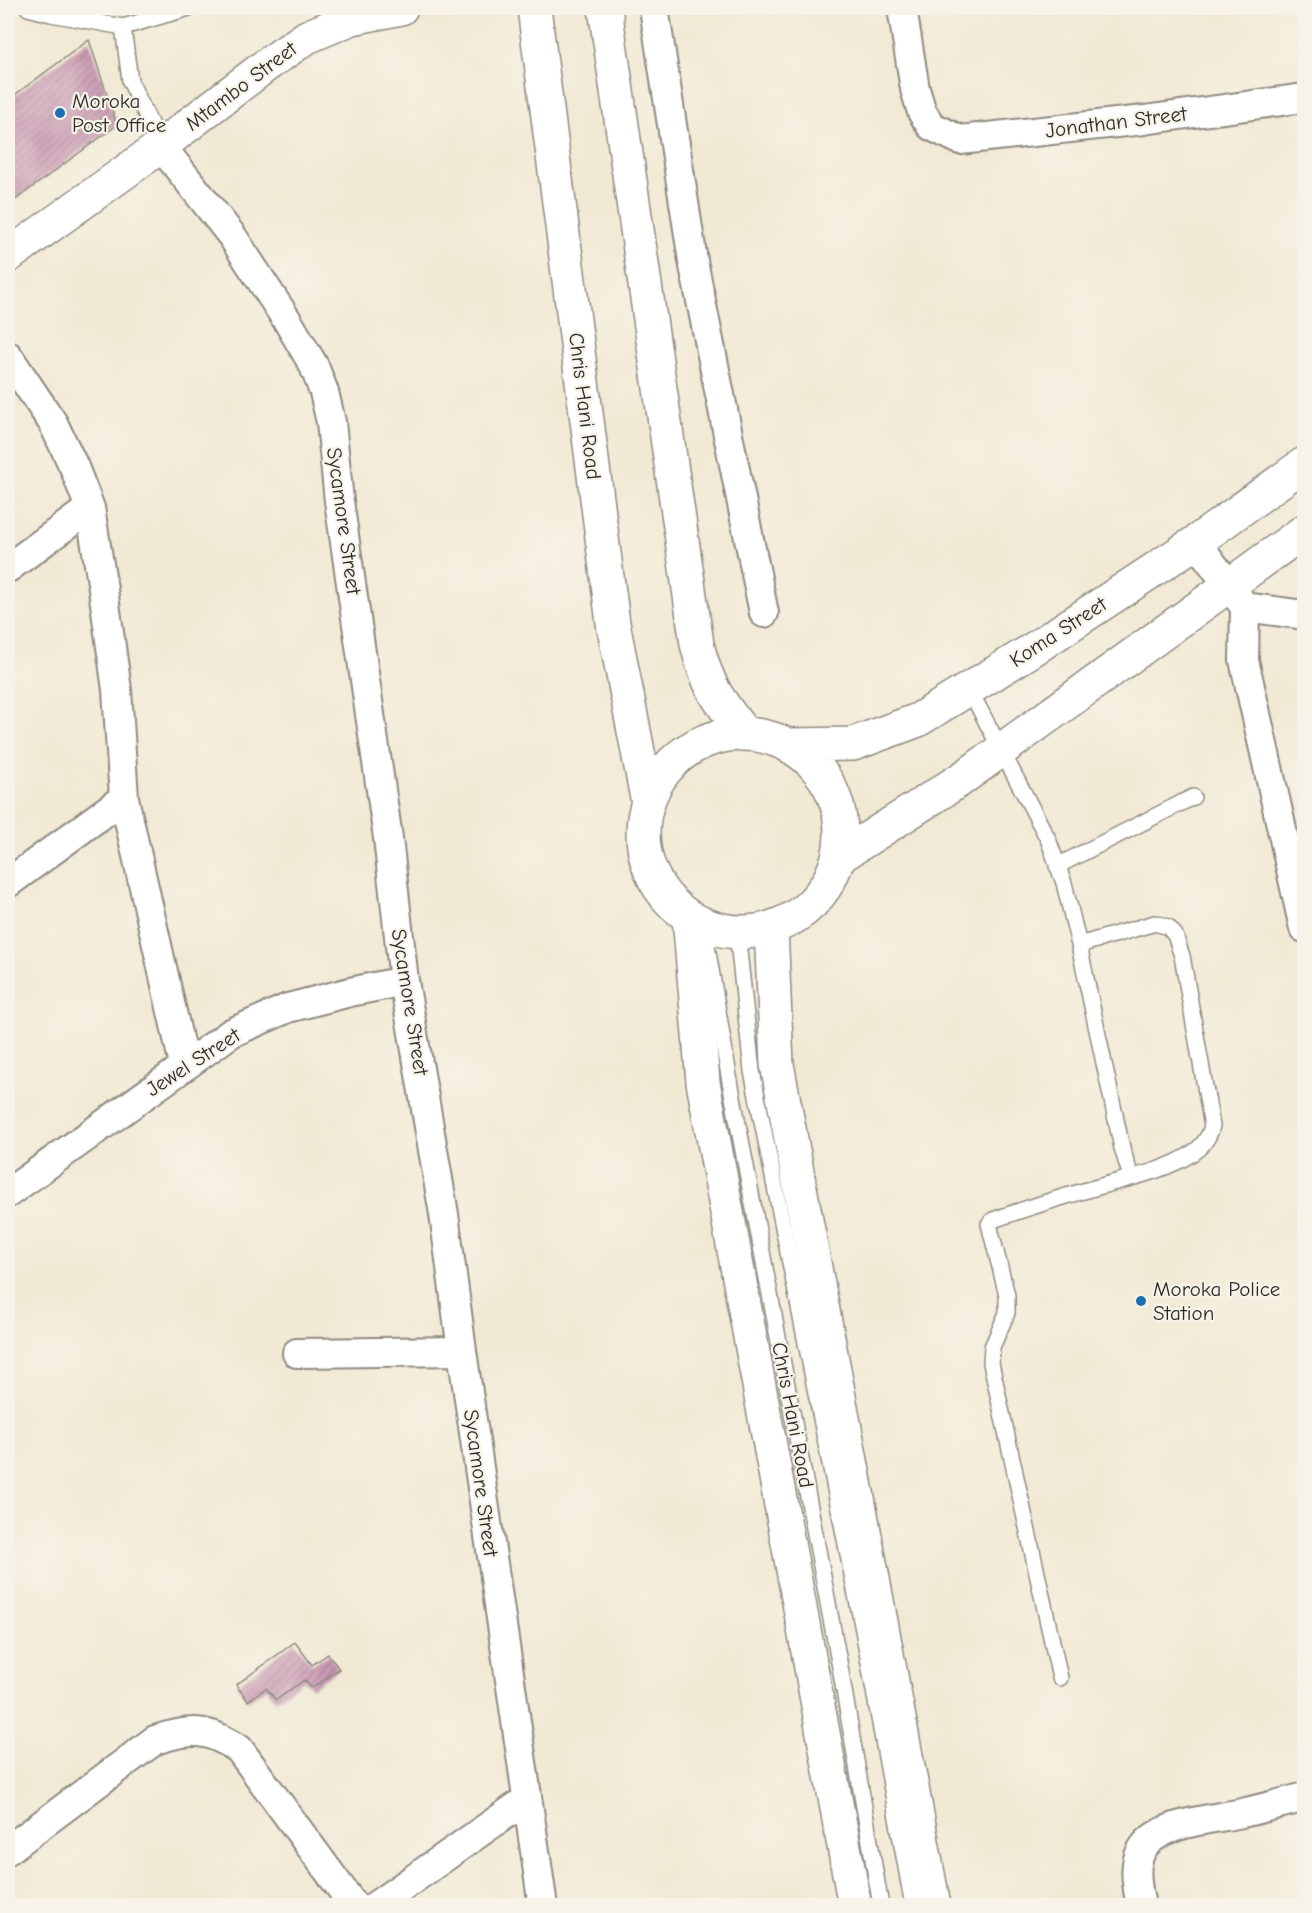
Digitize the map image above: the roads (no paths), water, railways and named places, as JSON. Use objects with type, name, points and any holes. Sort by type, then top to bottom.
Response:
[{"type":"main road","name":"Mtambo Street","points":[[8,256],[307,37],[352,18],[401,8]]},
{"type":"main road","name":"Chris Hani Road","points":[[534,8],[613,623],[648,803]]},
{"type":"main road","points":[[605,8],[697,644],[703,669],[716,696],[745,734]]},
{"type":"main road","name":"Koma Street","points":[[789,745],[853,744],[918,720],[1032,650],[1196,542],[1305,465]]},
{"type":"main road","points":[[839,857],[1237,597],[1305,531]]},
{"type":"main road","points":[[745,734],[768,737],[789,745],[815,765],[833,792],[842,824],[839,857],[825,888],[801,912],[771,928],[737,932],[696,921],[669,900],[654,879],[644,846],[643,828],[648,803],[662,774],[685,752],[713,738],[745,734]]},
{"type":"main road","name":"Chris Hani Road","points":[[654,879],[702,1064]]},
{"type":"main road","name":"Chris Hani Road","points":[[696,921],[702,1064],[706,1094],[855,1905]]},
{"type":"main road","points":[[771,928],[777,1064],[934,1905]]},
{"type":"street","points":[[654,8],[693,261],[764,612]]},
{"type":"street","name":"Jonathan Street","points":[[902,8],[915,89],[922,112],[931,126],[960,140],[1143,120],[1305,98]]},
{"type":"street","name":"Sycamore Street","points":[[161,146],[232,237],[287,320],[314,366],[331,422],[339,501],[388,838],[404,981],[444,1214],[526,1800],[543,1905]]},
{"type":"street","points":[[8,356],[53,423],[90,508],[117,690],[124,798],[184,1065]]},
{"type":"street","points":[[8,568],[90,508]]},
{"type":"street","points":[[1196,542],[1237,597],[1244,660],[1305,928]]},
{"type":"street","points":[[1237,597],[1305,615]]},
{"type":"street","points":[[8,883],[124,798]]},
{"type":"street","name":"Jewel Street","points":[[8,1193],[184,1065],[231,1034],[288,1008],[404,981]]},
{"type":"street","points":[[297,1353],[462,1351]]},
{"type":"street","points":[[8,1850],[155,1740],[178,1732],[201,1731],[221,1737],[239,1749],[354,1905]]},
{"type":"street","points":[[1141,1905],[1136,1885],[1139,1857],[1146,1844],[1156,1835],[1183,1825],[1305,1797]]},
{"type":"street","points":[[375,1905],[526,1800]]},
{"type":"lane","points":[[28,8],[123,27],[174,10],[189,8]]},
{"type":"lane","points":[[123,27],[130,81],[161,146]]},
{"type":"lane","points":[[969,689],[1048,839],[1064,883],[1122,1148],[1131,1178]]},
{"type":"lane","points":[[1057,866],[1193,797]]},
{"type":"lane","name":"Chris Hani Road","points":[[696,921],[729,1076],[840,1667],[881,1905]]},
{"type":"lane","points":[[1060,1678],[991,1363],[992,1347],[1007,1313],[1007,1295],[989,1224],[993,1220],[1029,1207],[1131,1178],[1178,1161],[1201,1147],[1209,1137],[1212,1126],[1182,956],[1175,935],[1168,927],[1155,923],[1079,945]]},
{"type":"lane","name":"Chris Hani Road","points":[[737,932],[752,1071],[863,1630],[913,1905]]},
{"type":"place","name":"Moroka Post Office","points":[[60,113]]},
{"type":"place","name":"Moroka Police Station","points":[[1141,1301]]}]
